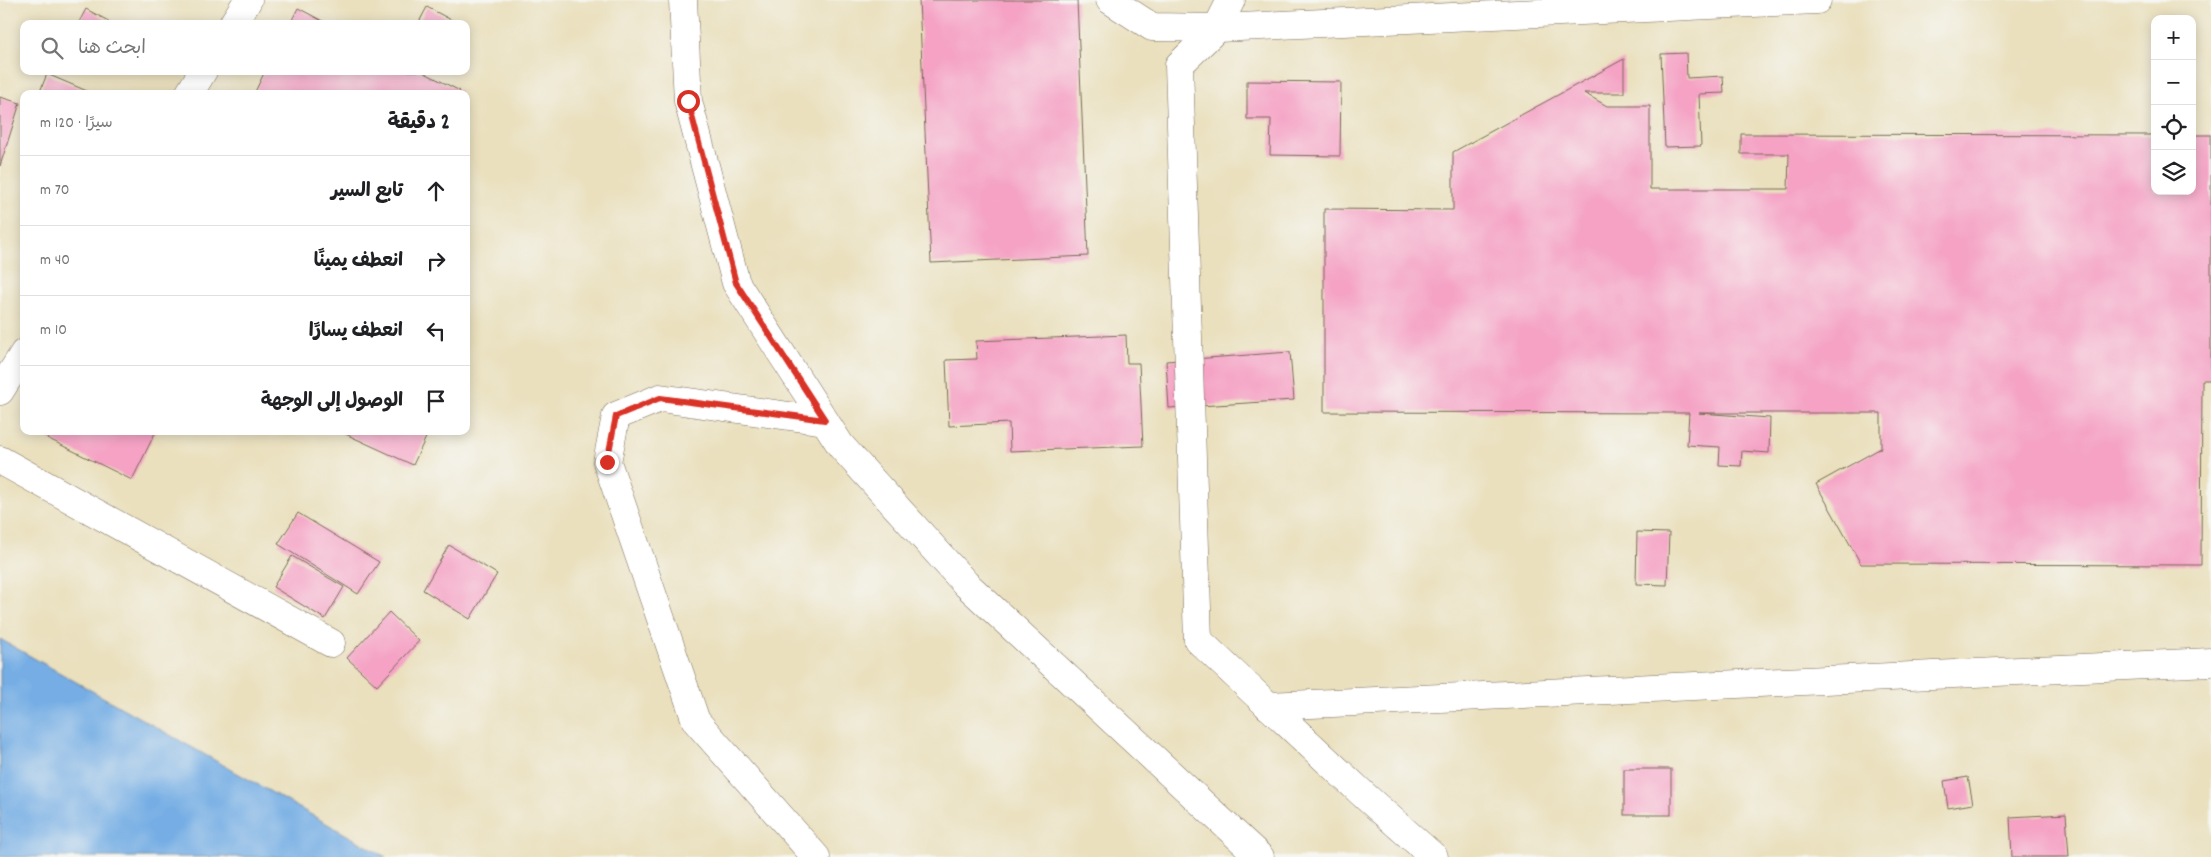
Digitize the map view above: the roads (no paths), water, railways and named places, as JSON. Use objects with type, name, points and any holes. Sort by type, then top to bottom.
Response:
[{"type":"lane","points":[[236,20],[248,0]]},
{"type":"lane","points":[[683,0],[688,101],[736,283],[842,446],[966,584],[1260,857]]},
{"type":"lane","points":[[1110,0],[1152,27],[1217,28],[1817,0]]},
{"type":"lane","points":[[1231,0],[1217,28],[1179,65],[1198,640],[1434,857]]},
{"type":"lane","points":[[191,90],[201,75]]},
{"type":"lane","points":[[0,391],[20,360]]},
{"type":"lane","points":[[816,857],[696,721],[607,462],[616,416],[660,398],[825,420]]},
{"type":"lane","points":[[0,460],[331,643]]},
{"type":"lane","points":[[1268,706],[2211,662]]},
{"type":"water","points":[[0,639],[386,857],[0,857]]}]
